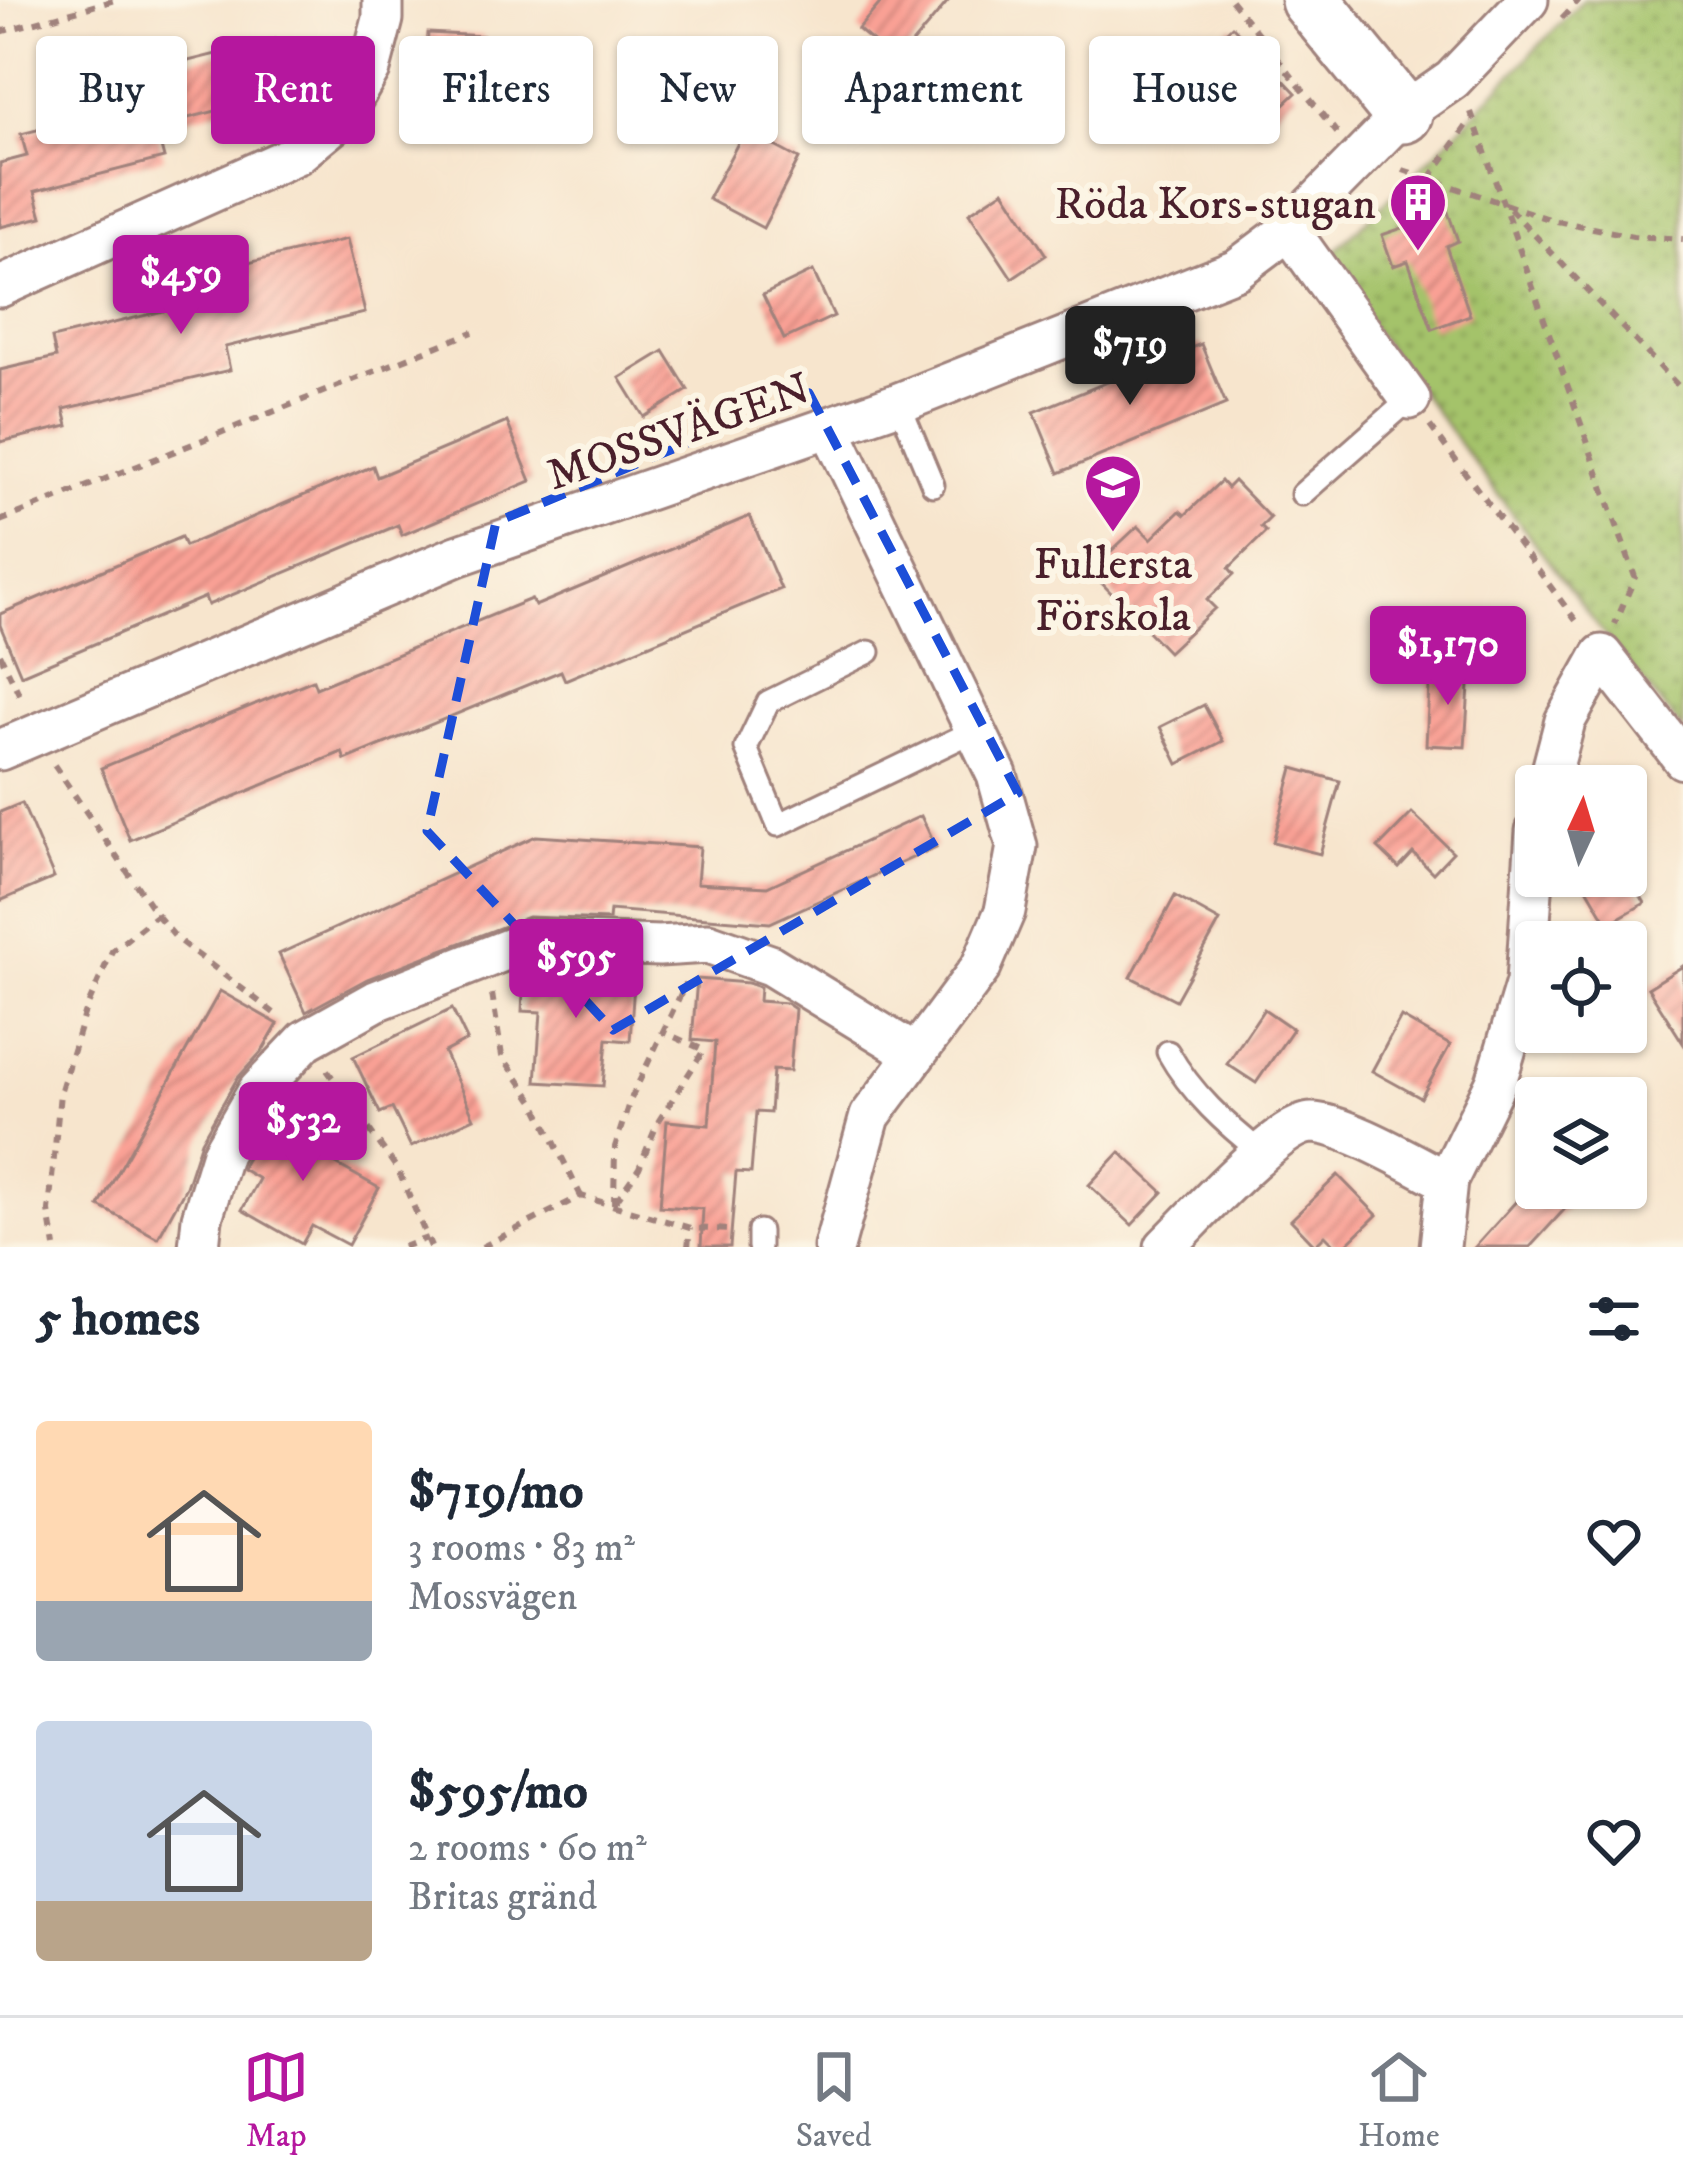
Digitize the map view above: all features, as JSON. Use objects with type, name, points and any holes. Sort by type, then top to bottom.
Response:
[{"type":"street","points":[[0,287],[297,154],[342,117],[370,69],[383,0]]},
{"type":"street","points":[[1310,0],[1403,114]]},
{"type":"street","name":"MOSSVÄGEN","points":[[0,750],[457,556],[899,404],[1237,269],[1289,230],[1403,114],[1452,80],[1528,0]]},
{"type":"street","points":[[1289,230],[1409,399]]},
{"type":"street","points":[[830,428],[997,775],[1016,846],[1005,910],[981,967],[870,1116],[834,1247]]},
{"type":"street","points":[[1553,765],[1565,721],[1602,655],[1683,759]]},
{"type":"street","points":[[1440,1247],[1448,1181],[1496,1082],[1526,982],[1532,897]]},
{"type":"street","points":[[199,1247],[202,1218],[221,1154],[258,1091],[306,1040],[376,1001],[529,940],[659,946],[707,943],[770,965],[915,1054]]},
{"type":"street","points":[[1166,1247],[1281,1134],[1309,1123],[1335,1127],[1448,1181]]},
{"type":"lane","points":[[1302,494],[1409,399]]},
{"type":"lane","points":[[899,404],[933,485]]},
{"type":"lane","points":[[869,652],[768,702],[746,748],[778,825],[976,730]]},
{"type":"lane","points":[[1168,1052],[1180,1074],[1226,1125],[1262,1153]]},
{"type":"path","points":[[0,32],[115,0]]},
{"type":"path","points":[[1231,0],[1356,157],[1507,207],[1633,236],[1683,239]]},
{"type":"path","points":[[1452,80],[1474,117],[1635,577],[1602,655]]},
{"type":"path","points":[[1430,178],[1474,117]]},
{"type":"path","points":[[1507,207],[1683,392]]},
{"type":"path","points":[[0,521],[472,332]]},
{"type":"path","points":[[1409,399],[1602,655]]},
{"type":"path","points":[[0,655],[51,760],[158,915],[177,938],[259,1000]]},
{"type":"path","points":[[55,1247],[49,1211],[60,1094],[84,1014],[112,951],[158,915]]},
{"type":"path","points":[[614,1204],[615,1148],[629,1103],[707,943]]},
{"type":"path","points":[[491,990],[502,1056],[534,1101],[581,1196]]},
{"type":"path","points":[[614,1204],[704,1050],[662,1031]]},
{"type":"path","points":[[306,1040],[398,1170],[431,1247]]},
{"type":"path","points":[[482,1247],[581,1196],[690,1228],[759,1239]]},
{"type":"path","points":[[688,1247],[690,1228]]},
{"type":"path","points":[[403,1247],[428,1238]]},
{"type":"highlighted area","points":[[809,393],[1018,793],[613,1030],[427,831],[496,522]]},
{"type":"green space","points":[[1583,0],[1683,0],[1683,731],[1601,631],[1323,263]]},
{"type":"building","points":[[883,0],[949,0],[919,36],[866,36],[858,29]]},
{"type":"building","points":[[1232,26],[1242,36],[1221,36]]},
{"type":"building","points":[[211,55],[211,112],[187,118],[187,61]]},
{"type":"building","points":[[1280,76],[1296,93],[1280,108]]},
{"type":"building","points":[[36,130],[36,144],[160,144],[164,158],[35,191],[42,217],[0,227],[0,163],[27,156],[21,134]]},
{"type":"building","points":[[737,144],[771,144],[799,159],[763,228],[708,199]]},
{"type":"building","points":[[1004,190],[1046,255],[1012,278],[969,213]]},
{"type":"building","name":"Röda Kors-stugan","points":[[1441,192],[1458,241],[1446,246],[1470,315],[1432,329],[1408,261],[1393,266],[1382,235],[1411,225],[1404,204]]},
{"type":"building","points":[[347,239],[365,313],[225,347],[230,370],[64,409],[68,426],[0,442],[0,370],[56,357],[52,338],[205,301],[199,275]]},
{"type":"building","points":[[813,271],[834,316],[784,339],[763,295]]},
{"type":"building","name":"Fullersta Förskola","points":[[1201,344],[1226,404],[1059,473],[1034,412]]},
{"type":"building","points":[[664,351],[688,390],[644,417],[620,378]]},
{"type":"building","points":[[507,422],[531,481],[402,535],[398,525],[208,605],[205,597],[21,675],[0,614],[181,537],[185,546],[373,466],[377,477]]},
{"type":"building","name":"Fullersta Förskola","points":[[1221,481],[1227,488],[1234,481],[1270,518],[1261,527],[1266,532],[1229,568],[1234,574],[1207,600],[1215,608],[1168,652],[1090,571],[1138,526],[1151,539]]},
{"type":"building","points":[[750,516],[781,589],[565,680],[561,671],[345,760],[342,752],[130,840],[101,768],[313,680],[316,688],[531,599],[535,606]]},
{"type":"building","points":[[1430,669],[1470,671],[1465,747],[1426,745]]},
{"type":"building","points":[[1204,705],[1223,741],[1178,764],[1160,727]]},
{"type":"building","points":[[1293,768],[1340,781],[1320,854],[1273,842]]},
{"type":"building","points":[[22,803],[54,878],[0,901],[0,812]]},
{"type":"building","points":[[1412,813],[1453,852],[1433,873],[1413,853],[1399,868],[1378,848]]},
{"type":"building","points":[[921,816],[936,847],[770,923],[610,910],[609,920],[528,917],[367,979],[306,1012],[279,954],[536,836],[700,847],[697,883],[767,887]]},
{"type":"building","points":[[1175,896],[1220,921],[1176,1000],[1131,977]]},
{"type":"building","points":[[1592,897],[1641,897],[1645,903],[1613,921],[1606,921]]},
{"type":"building","points":[[533,965],[606,968],[605,981],[634,983],[630,1041],[607,1039],[603,1086],[536,1082],[541,1012],[522,1011],[524,975]]},
{"type":"building","points":[[1683,966],[1683,1043],[1648,988]]},
{"type":"building","points":[[697,979],[748,983],[760,987],[759,1001],[786,1003],[795,1009],[790,1071],[773,1070],[770,1113],[756,1112],[751,1173],[736,1172],[730,1247],[701,1247],[703,1209],[660,1206],[667,1121],[709,1125],[715,1042],[692,1040]]},
{"type":"building","points":[[220,991],[278,1024],[237,1079],[201,1141],[186,1187],[158,1238],[99,1206]]},
{"type":"building","points":[[452,1009],[467,1040],[444,1052],[474,1118],[411,1147],[392,1108],[380,1113],[353,1057]]},
{"type":"building","points":[[1264,1009],[1293,1029],[1256,1083],[1227,1064]]},
{"type":"building","points":[[1401,1017],[1450,1045],[1421,1098],[1372,1071]]},
{"type":"building","points":[[277,1107],[331,1137],[307,1148],[379,1188],[348,1245],[312,1226],[302,1244],[242,1210],[259,1179],[242,1169],[244,1163]]},
{"type":"building","points":[[1120,1152],[1163,1192],[1132,1225],[1089,1185]]},
{"type":"building","points":[[1338,1175],[1377,1215],[1344,1247],[1337,1247],[1325,1235],[1315,1245],[1291,1220]]},
{"type":"building","points":[[1515,1202],[1515,1209],[1565,1209],[1530,1247],[1475,1247]]},
{"type":"place","name":"Röda Kors-stugan","points":[[1418,253]]},
{"type":"place","name":"Fullersta Förskola","points":[[1113,534]]}]
